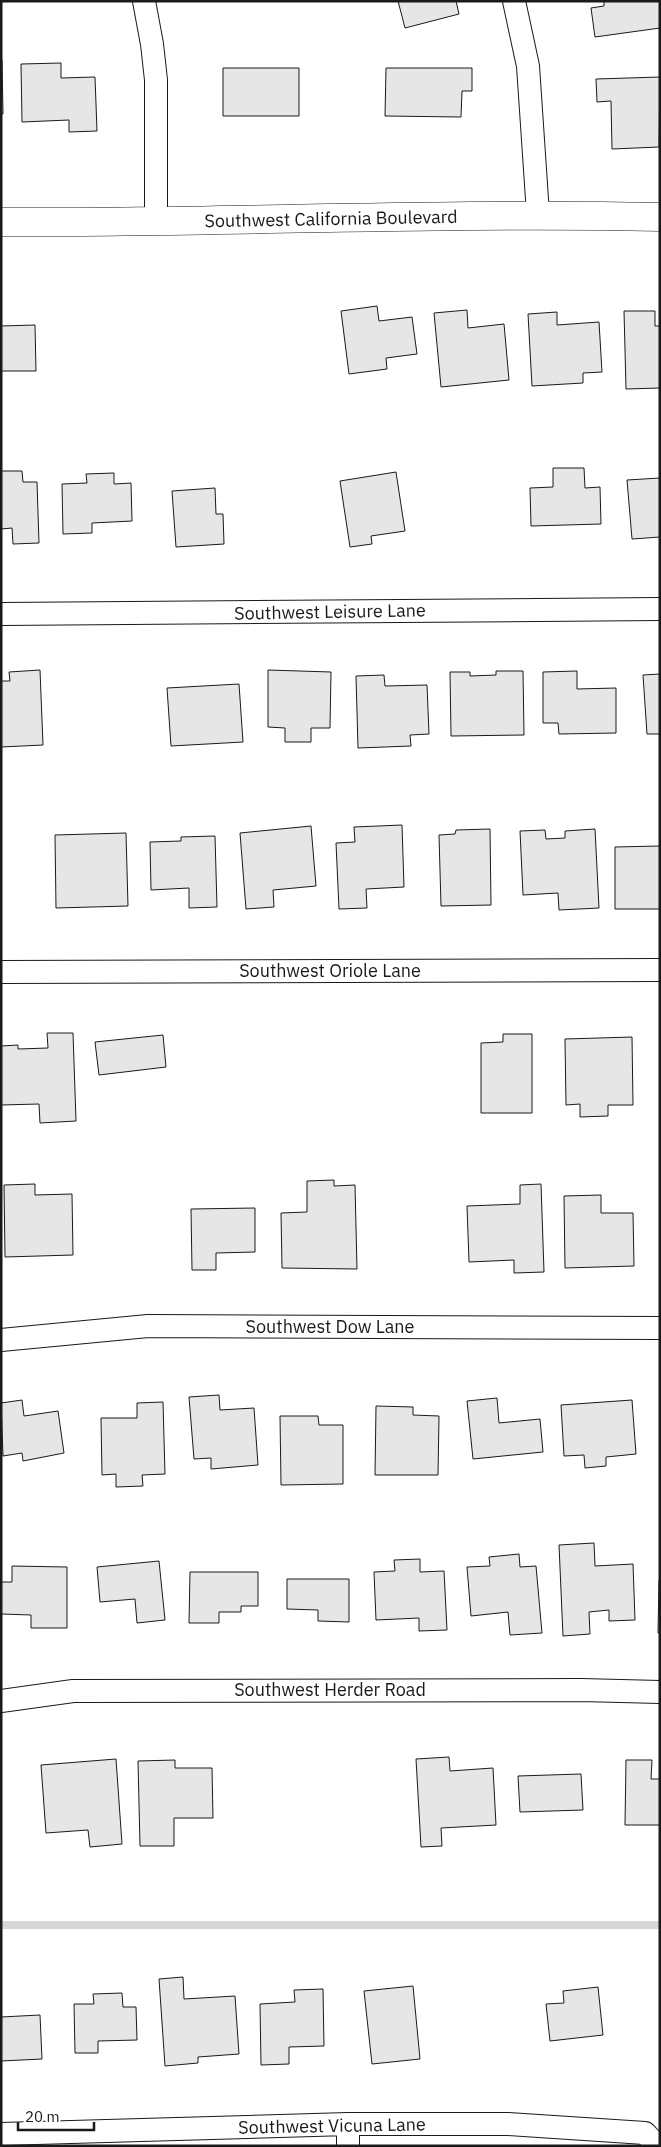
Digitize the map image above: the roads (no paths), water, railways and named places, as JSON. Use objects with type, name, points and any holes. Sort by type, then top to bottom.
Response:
[{"type":"street","points":[[144,1],[156,80],[156,222]]},
{"type":"street","points":[[514,1],[528,66],[538,214]]},
{"type":"street","name":"Southwest California Boulevard","points":[[1,222],[156,222],[538,214],[660,217]]},
{"type":"street","name":"Southwest Leisure Lane","points":[[1,614],[660,609]]},
{"type":"street","name":"Southwest Oriole Lane","points":[[1,972],[660,970]]},
{"type":"street","name":"Southwest Dow Lane","points":[[1,1340],[148,1326],[660,1328]]},
{"type":"street","name":"Southwest Herder Road","points":[[1,1701],[73,1690],[582,1690],[660,1692]]},
{"type":"street","name":"Southwest Vicuna Lane","points":[[1,2134],[348,2135],[508,2124],[645,2133],[658,2146]]},
{"type":"waterway","points":[[1,1925],[660,1925]]}]
